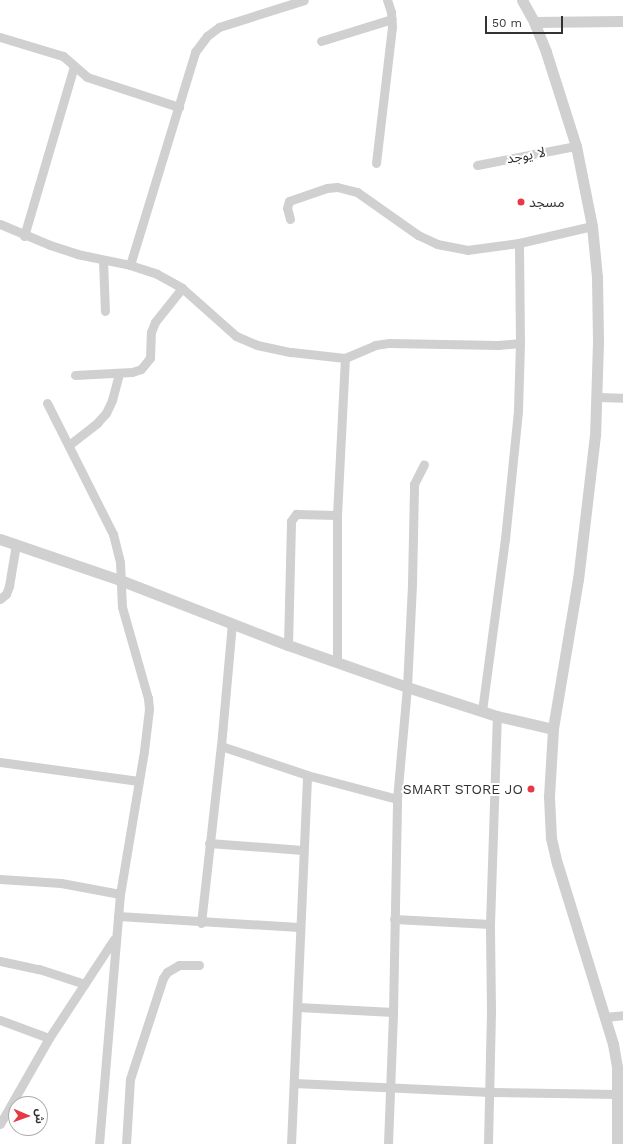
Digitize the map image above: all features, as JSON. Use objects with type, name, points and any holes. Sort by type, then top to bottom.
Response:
[{"type":"street","points":[[130,265],[179,107],[194,52],[207,36],[219,27],[304,0]]},
{"type":"street","points":[[376,163],[392,19],[387,0]]},
{"type":"street","points":[[522,0],[534,22],[548,59],[576,146],[592,226],[597,277],[598,397],[595,435],[578,579],[553,729],[548,797],[551,838],[557,863],[605,1017],[617,1067],[617,1144]]},
{"type":"street","points":[[321,41],[392,19]]},
{"type":"street","points":[[534,22],[623,21]]},
{"type":"street","points":[[0,38],[63,56],[87,77],[179,107]]},
{"type":"street","points":[[24,236],[74,66]]},
{"type":"street","name":"لا يوجد","points":[[478,165],[576,146]]},
{"type":"street","points":[[290,219],[287,204],[292,199],[326,188],[347,188],[357,192],[418,235],[438,244],[467,250],[519,243],[592,226]]},
{"type":"street","points":[[0,224],[24,236],[63,250],[130,265],[157,274],[182,288],[236,336],[257,345],[291,352],[345,358],[375,346],[390,343],[498,345],[520,343]]},
{"type":"street","points":[[482,712],[512,472],[518,410],[520,343],[519,243]]},
{"type":"street","points":[[103,260],[105,311]]},
{"type":"street","points":[[75,375],[137,371],[145,366],[150,358],[152,332],[155,322],[182,288]]},
{"type":"street","points":[[337,661],[337,516],[345,358]]},
{"type":"street","points":[[69,445],[97,423],[106,413],[112,400],[118,373]]},
{"type":"street","points":[[598,397],[623,398]]},
{"type":"street","points":[[47,403],[113,534],[120,562],[120,580],[126,625],[148,698],[149,709],[139,781],[120,894],[115,937],[99,1144]]},
{"type":"street","points":[[388,1144],[393,1012],[397,799],[407,687],[412,583],[414,484],[424,464]]},
{"type":"street","points":[[288,645],[291,521],[296,514],[337,516]]},
{"type":"street","points":[[0,539],[120,580],[232,622],[288,645],[337,661],[407,687],[482,712],[553,729]]},
{"type":"street","points":[[0,599],[6,594],[9,586],[16,544]]},
{"type":"street","points":[[200,923],[221,746],[232,622]]},
{"type":"street","points":[[488,1144],[492,1011],[490,924],[497,716]]},
{"type":"street","points":[[221,746],[307,775],[397,799]]},
{"type":"street","points":[[0,762],[139,781]]},
{"type":"street","points":[[291,1144],[300,963],[299,927],[307,775]]},
{"type":"street","points":[[209,843],[303,850]]},
{"type":"street","points":[[0,879],[61,883],[120,894]]},
{"type":"street","points":[[118,916],[200,923],[299,927]]},
{"type":"street","points":[[394,919],[490,924]]},
{"type":"street","points":[[0,1124],[50,1038],[115,937]]},
{"type":"street","points":[[0,961],[39,969],[85,984]]},
{"type":"street","points":[[126,1144],[130,1079],[163,978],[167,972],[179,965],[198,965]]},
{"type":"street","points":[[298,1007],[393,1012]]},
{"type":"street","points":[[605,1017],[623,1015]]},
{"type":"street","points":[[0,1020],[50,1038]]},
{"type":"street","points":[[294,1082],[490,1092],[617,1094]]},
{"type":"place","name":"مسجد","points":[[521,202]]},
{"type":"place","name":"SMART STORE JO","points":[[531,789]]}]
